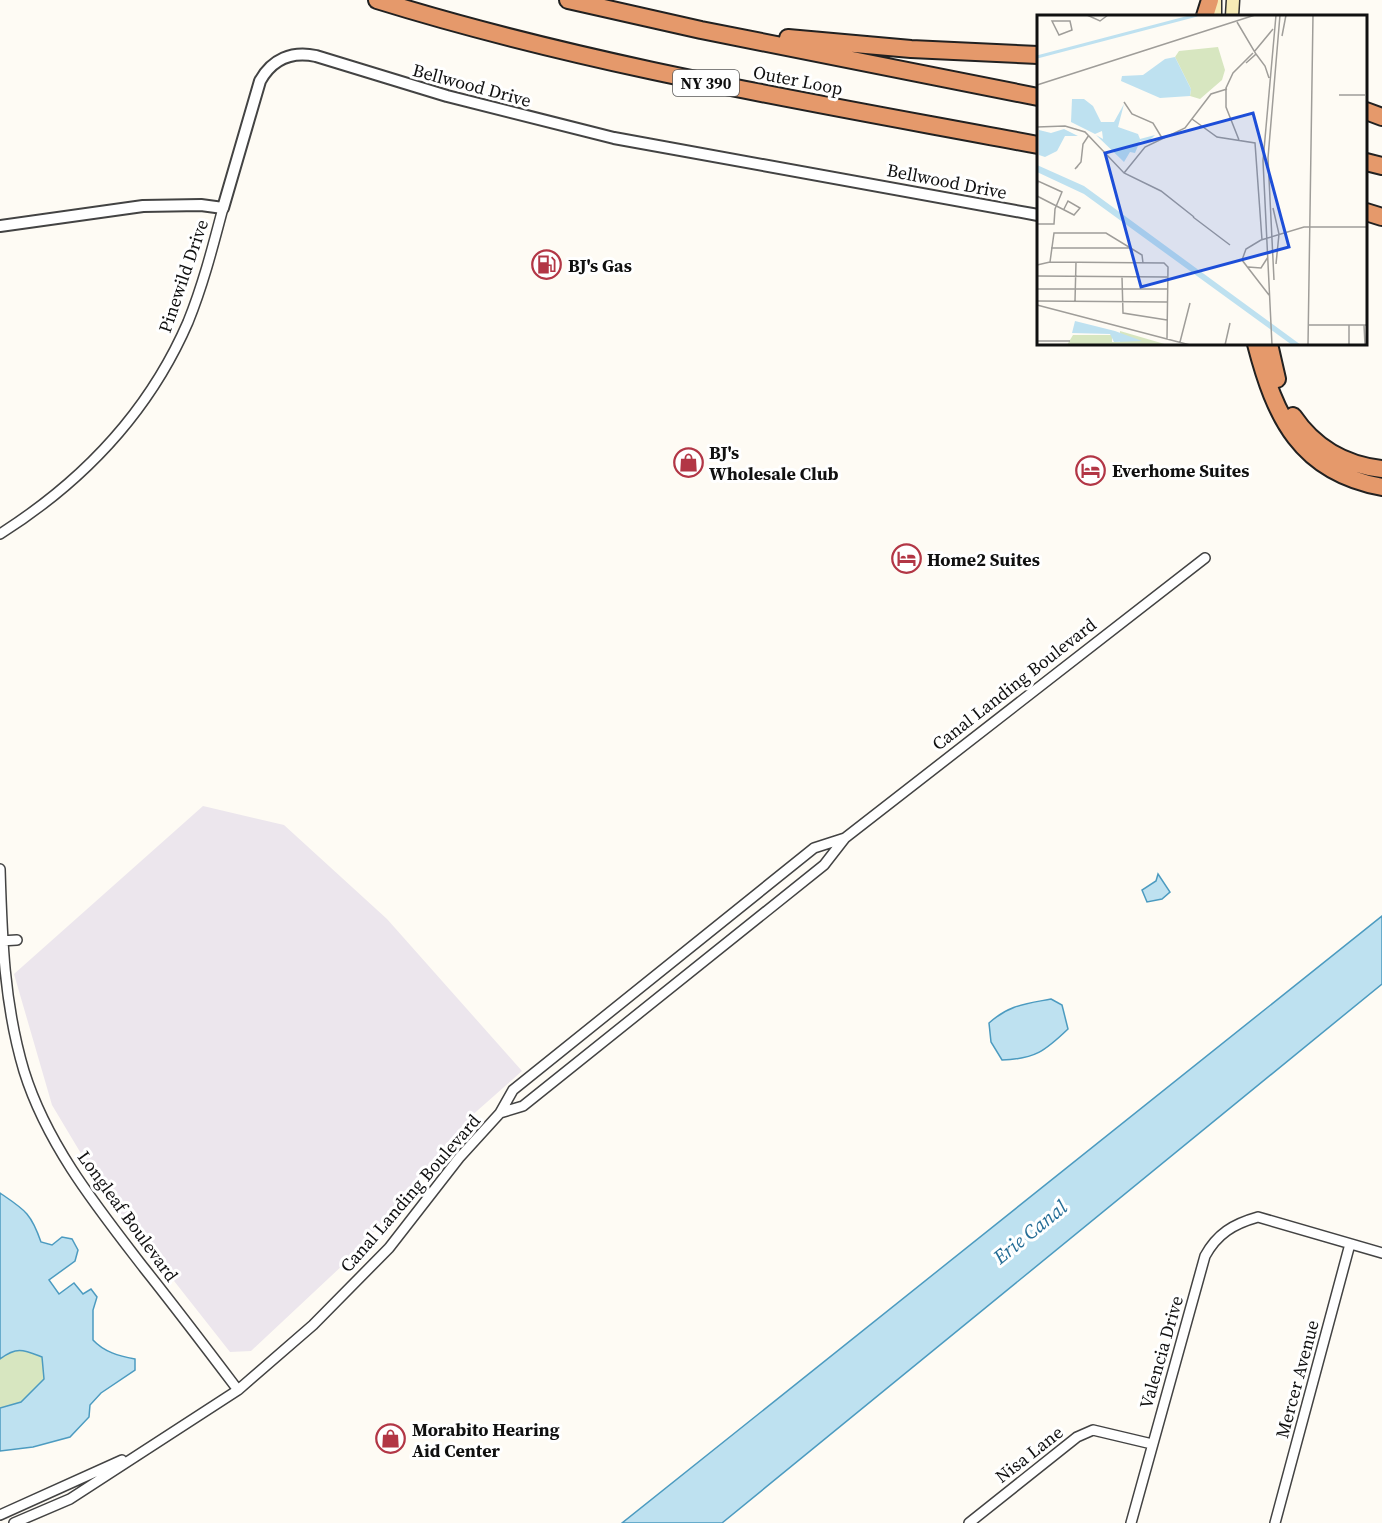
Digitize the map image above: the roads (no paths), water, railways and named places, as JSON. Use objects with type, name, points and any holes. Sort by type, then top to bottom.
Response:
[{"type":"highway","name":"Outer Loop","points":[[377,0],[488,33],[644,70],[1037,145]]},
{"type":"highway","name":"Outer Loop","points":[[568,0],[701,30],[1037,97]]},
{"type":"highway","points":[[1206,15],[1213,0]]},
{"type":"highway","points":[[701,30],[911,49],[1037,55]]},
{"type":"highway","points":[[1367,112],[1382,117]]},
{"type":"highway","points":[[1367,162],[1382,166]]},
{"type":"highway","points":[[1367,206],[1382,209]]},
{"type":"highway","points":[[1367,213],[1382,217]]},
{"type":"highway","points":[[1256,345],[1273,400],[1282,420],[1294,436],[1315,457],[1333,470],[1354,480],[1382,487]]},
{"type":"highway","points":[[1269,345],[1288,409],[1302,429],[1340,458],[1382,469]]},
{"type":"main road","points":[[1213,0],[1215,15]]},
{"type":"main road","points":[[1232,15],[1233,0]]},
{"type":"street","name":"Bellwood Drive","points":[[223,208],[260,81],[276,62],[287,56],[300,54],[316,56],[458,99],[614,138],[1037,215]]},
{"type":"street","points":[[0,226],[143,206],[196,204],[223,208]]},
{"type":"street","name":"Pinewild Drive","points":[[0,534],[34,512],[68,485],[111,443],[141,405],[167,363],[188,321],[202,283],[223,208]]},
{"type":"street","name":"Canal Landing Boulevard","points":[[500,1113],[523,1106],[824,865],[844,838],[1204,558]]},
{"type":"street","name":"Canal Landing Boulevard","points":[[14,1523],[70,1499],[238,1390],[313,1325],[389,1248],[459,1158],[500,1113],[513,1090],[813,848],[844,838]]},
{"type":"street","name":"Longleaf Boulevard","points":[[0,869],[1,941],[9,1008],[24,1072],[47,1126],[74,1175],[238,1390]]},
{"type":"street","points":[[1,941],[17,940]]},
{"type":"street","name":"Valencia Drive","points":[[1131,1523],[1205,1256],[1212,1243],[1225,1231],[1240,1222],[1258,1217],[1350,1244]]},
{"type":"street","points":[[1350,1244],[1382,1253]]},
{"type":"street","name":"Mercer Avenue","points":[[1275,1523],[1350,1244]]},
{"type":"street","name":"Nisa Lane","points":[[969,1523],[1077,1437],[1093,1430],[1152,1444]]},
{"type":"street","name":"Canal Landing Boulevard","points":[[0,1515],[147,1450]]},
{"type":"street","points":[[980,1523],[982,1512]]},
{"type":"water","points":[[1158,874],[1170,892],[1162,899],[1147,902],[1142,890],[1156,881]]},
{"type":"water","name":"Erie Canal","points":[[1382,916],[1382,984],[722,1523],[622,1523]]},
{"type":"water","points":[[1051,999],[1062,1005],[1068,1029],[1053,1043],[1031,1056],[1002,1060],[991,1042],[989,1023],[1003,1012],[1025,1004]]},
{"type":"water","points":[[0,1193],[26,1213],[34,1224],[41,1242],[52,1245],[62,1237],[72,1239],[78,1250],[75,1261],[49,1280],[59,1294],[74,1283],[83,1294],[91,1289],[97,1297],[93,1310],[93,1340],[112,1353],[135,1359],[135,1370],[101,1393],[90,1405],[89,1417],[70,1437],[33,1447],[0,1451],[0,1408],[21,1402],[44,1379],[42,1357],[21,1350],[11,1352],[0,1359]]},
{"type":"place","name":"BJ's Gas","points":[[547,265]]},
{"type":"place","name":"BJ's Wholesale Club","points":[[688,462]]},
{"type":"place","name":"Everhome Suites","points":[[1091,470]]},
{"type":"place","name":"Home2 Suites","points":[[906,559]]},
{"type":"place","name":"Morabito Hearing Aid Center","points":[[391,1439]]}]
